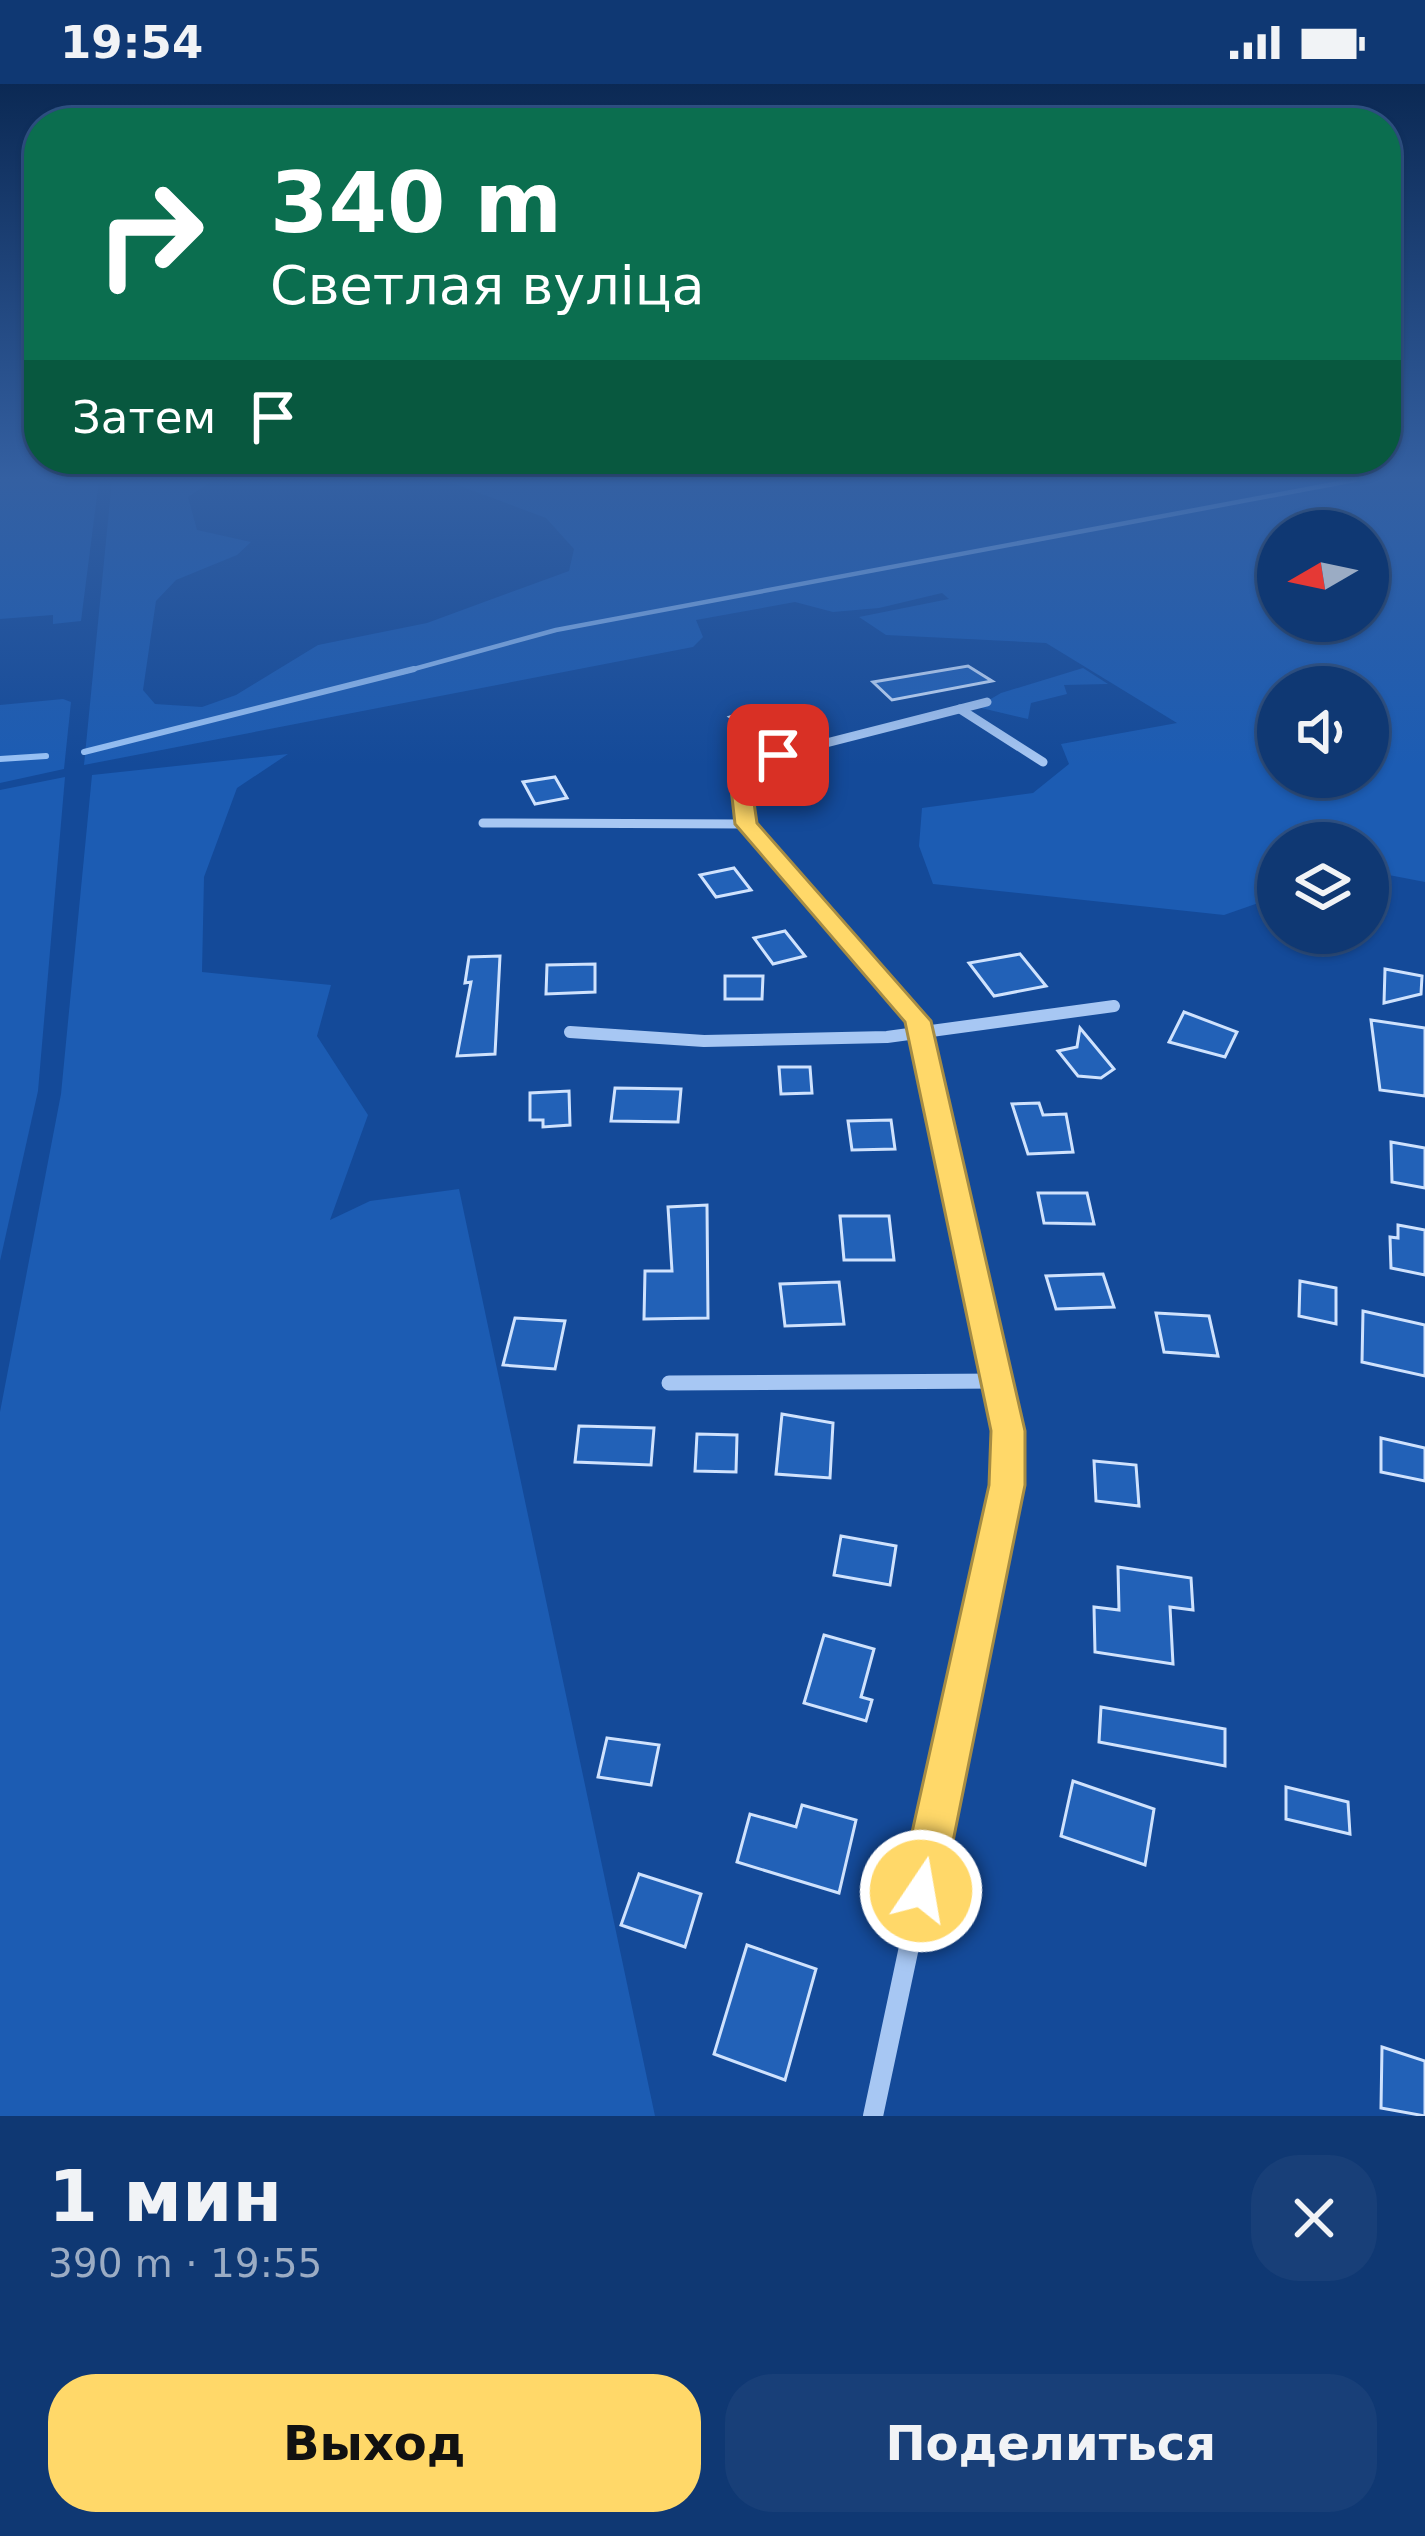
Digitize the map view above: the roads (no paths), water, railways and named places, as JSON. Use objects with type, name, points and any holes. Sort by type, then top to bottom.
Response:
[{"type":"street","points":[[873,2116],[1007,1485],[1008,1431],[1001,1381],[923,1035],[910,1006],[746,824],[741,788],[778,755],[987,702]]},
{"type":"street","points":[[960,709],[1043,762]]},
{"type":"street","points":[[483,823],[746,824]]},
{"type":"street","points":[[570,1031],[704,1041],[923,1035],[1114,1006]]},
{"type":"street","points":[[669,1383],[1001,1381]]},
{"type":"waterway","points":[[413,669],[556,630],[850,575]]},
{"type":"waterway","points":[[84,752],[413,669]]},
{"type":"waterway","points":[[403,672],[413,669]]},
{"type":"waterway","points":[[0,759],[46,756]]}]
